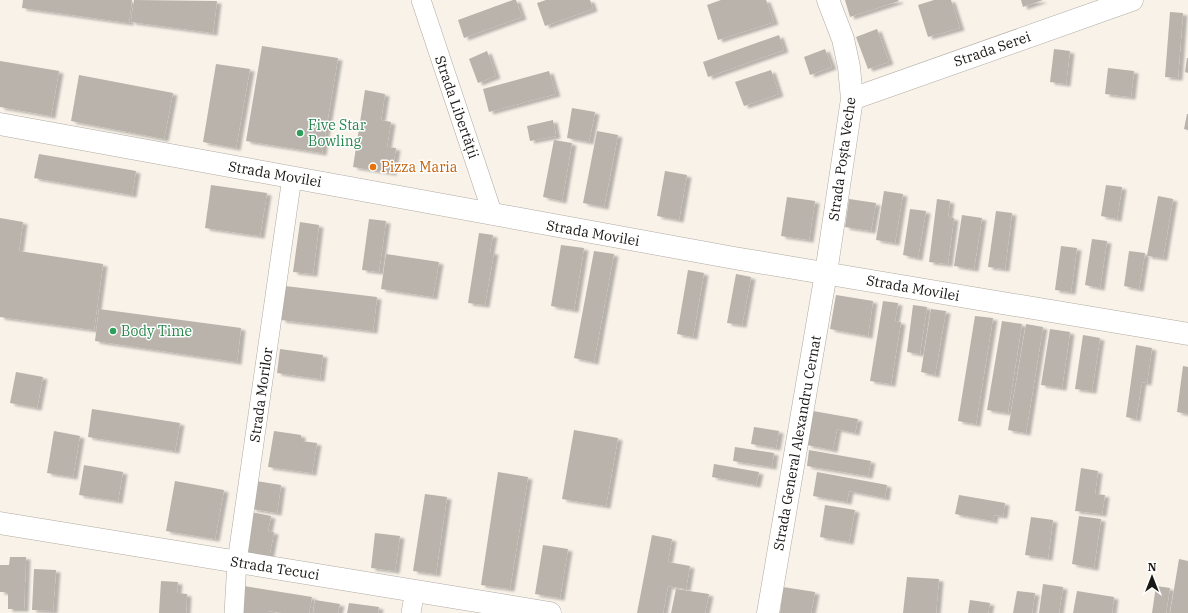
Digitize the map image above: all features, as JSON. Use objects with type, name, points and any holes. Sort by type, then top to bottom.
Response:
[{"type":"street","name":"Strada Libertății","points":[[421,0],[493,215]]},
{"type":"street","name":"Strada Poșta Veche","points":[[826,273],[852,99],[849,67],[843,39],[828,0]]},
{"type":"street","name":"Strada Serei","points":[[852,99],[1132,0]]},
{"type":"street","name":"Strada Movilei","points":[[0,124],[734,258],[1188,334]]},
{"type":"street","name":"Strada Morilor","points":[[234,613],[237,562],[292,177]]},
{"type":"street","name":"Strada General Alexandru Cernat","points":[[768,613],[826,273]]},
{"type":"street","name":"Strada Tecuci","points":[[0,523],[550,613]]},
{"type":"street","points":[[411,613],[415,590]]},
{"type":"building","points":[[23,0],[132,0],[129,23],[22,8]]},
{"type":"building","points":[[134,0],[217,1],[213,33],[131,22]]},
{"type":"building","points":[[516,0],[522,17],[464,38],[458,20]]},
{"type":"building","points":[[546,0],[590,0],[593,9],[545,26],[537,3]]},
{"type":"building","points":[[721,0],[766,0],[774,22],[718,40],[707,5]]},
{"type":"building","points":[[845,0],[898,0],[899,1],[850,17]]},
{"type":"building","points":[[934,0],[951,0],[960,28],[928,37],[918,5]]},
{"type":"building","points":[[1021,0],[1043,0],[1023,7]]},
{"type":"building","points":[[1170,12],[1183,13],[1178,78],[1165,77]]},
{"type":"building","points":[[877,29],[889,62],[868,69],[856,37]]},
{"type":"building","points":[[779,35],[784,50],[708,77],[703,62]]},
{"type":"building","points":[[262,46],[338,58],[322,153],[246,141]]},
{"type":"building","points":[[825,49],[832,67],[810,75],[804,57]]},
{"type":"building","points":[[1054,49],[1070,51],[1066,84],[1050,82]]},
{"type":"building","points":[[487,51],[496,76],[478,83],[469,59]]},
{"type":"building","points":[[1188,58],[1188,73],[1185,72]]},
{"type":"building","points":[[0,61],[59,71],[51,116],[0,107]]},
{"type":"building","points":[[216,64],[250,69],[236,148],[203,142]]},
{"type":"building","points":[[1108,68],[1134,71],[1131,97],[1105,94]]},
{"type":"building","points":[[771,70],[779,94],[744,106],[735,82]]},
{"type":"building","points":[[549,71],[556,94],[489,112],[483,89]]},
{"type":"building","points":[[79,75],[173,93],[164,139],[71,121]]},
{"type":"building","points":[[365,90],[385,94],[381,120],[391,122],[387,147],[396,148],[392,173],[353,167]]},
{"type":"building","points":[[572,108],[595,112],[589,142],[567,138]]},
{"type":"building","points":[[1188,114],[1188,130],[1184,129]]},
{"type":"building","points":[[553,120],[556,136],[530,141],[527,126]]},
{"type":"building","points":[[597,131],[618,135],[604,207],[583,203]]},
{"type":"building","points":[[554,140],[572,143],[562,201],[543,197]]},
{"type":"building","points":[[39,154],[136,171],[132,195],[34,178]]},
{"type":"building","points":[[665,171],[687,175],[679,220],[657,216]]},
{"type":"building","points":[[211,185],[267,193],[260,236],[205,228]]},
{"type":"building","points":[[1106,185],[1122,187],[1117,219],[1101,216]]},
{"type":"building","points":[[884,191],[903,194],[895,243],[876,240]]},
{"type":"building","points":[[1158,196],[1173,199],[1163,258],[1147,256]]},
{"type":"building","points":[[787,197],[815,201],[809,240],[781,236]]},
{"type":"building","points":[[849,199],[876,203],[871,231],[845,227]]},
{"type":"building","points":[[937,199],[950,201],[948,217],[954,218],[948,264],[929,262]]},
{"type":"building","points":[[910,209],[926,211],[918,258],[903,255]]},
{"type":"building","points":[[996,211],[1012,213],[1005,269],[988,267]]},
{"type":"building","points":[[962,215],[982,218],[974,269],[954,266]]},
{"type":"building","points":[[0,218],[23,222],[19,251],[103,264],[94,330],[0,317]]},
{"type":"building","points":[[369,219],[386,221],[379,272],[362,270]]},
{"type":"building","points":[[300,222],[319,225],[313,274],[293,272]]},
{"type":"building","points":[[479,233],[493,235],[490,252],[494,252],[485,305],[468,303]]},
{"type":"building","points":[[1092,239],[1107,241],[1100,288],[1085,285]]},
{"type":"building","points":[[561,245],[584,248],[574,310],[551,306]]},
{"type":"building","points":[[1061,246],[1077,248],[1071,292],[1055,290]]},
{"type":"building","points":[[594,251],[614,254],[594,362],[574,358]]},
{"type":"building","points":[[1129,251],[1145,253],[1139,289],[1124,286]]},
{"type":"building","points":[[386,254],[439,262],[433,297],[381,289]]},
{"type":"building","points":[[688,270],[704,273],[693,337],[677,334]]},
{"type":"building","points":[[736,274],[751,277],[742,325],[727,323]]},
{"type":"building","points":[[285,286],[377,297],[373,331],[281,320]]},
{"type":"building","points":[[836,295],[873,301],[868,336],[830,329]]},
{"type":"building","points":[[883,301],[898,303],[895,321],[901,322],[891,384],[870,381]]},
{"type":"building","points":[[913,305],[927,307],[920,354],[907,352]]},
{"type":"building","points":[[99,309],[241,328],[237,362],[95,341]]},
{"type":"building","points":[[931,309],[946,311],[935,375],[921,372]]},
{"type":"building","points":[[975,316],[993,318],[976,424],[958,421]]},
{"type":"building","points":[[1002,321],[1022,324],[1008,413],[987,410]]},
{"type":"building","points":[[1026,324],[1043,327],[1026,433],[1008,430]]},
{"type":"building","points":[[1050,329],[1070,332],[1062,388],[1041,385]]},
{"type":"building","points":[[1083,335],[1100,338],[1092,391],[1075,389]]},
{"type":"building","points":[[1136,345],[1152,348],[1147,383],[1142,382],[1136,419],[1126,417]]},
{"type":"building","points":[[280,349],[323,355],[320,379],[277,373]]},
{"type":"building","points":[[1183,366],[1188,367],[1188,414],[1177,412]]},
{"type":"building","points":[[16,372],[43,377],[37,408],[10,403]]},
{"type":"building","points":[[92,409],[180,423],[175,451],[88,437]]},
{"type":"building","points":[[813,411],[858,419],[855,433],[837,429],[833,450],[807,445]]},
{"type":"building","points":[[754,427],[779,431],[776,448],[751,444]]},
{"type":"building","points":[[574,430],[618,438],[606,506],[562,499]]},
{"type":"building","points":[[54,431],[80,436],[73,477],[47,473]]},
{"type":"building","points":[[274,431],[301,435],[301,441],[317,443],[312,473],[268,467]]},
{"type":"building","points":[[735,447],[774,453],[772,467],[733,461]]},
{"type":"building","points":[[809,450],[871,461],[868,476],[807,466]]},
{"type":"building","points":[[714,464],[759,472],[756,485],[712,477]]},
{"type":"building","points":[[84,465],[123,472],[118,501],[79,495]]},
{"type":"building","points":[[1081,468],[1098,471],[1095,494],[1105,495],[1102,514],[1075,511]]},
{"type":"building","points":[[498,472],[528,477],[510,589],[481,585]]},
{"type":"building","points":[[817,472],[887,485],[885,498],[849,491],[847,502],[813,496]]},
{"type":"building","points":[[175,481],[224,490],[215,539],[166,531]]},
{"type":"building","points":[[256,481],[281,485],[277,513],[252,509]]},
{"type":"building","points":[[425,494],[447,497],[436,574],[413,571]]},
{"type":"building","points":[[959,495],[1005,503],[1003,516],[994,515],[993,521],[955,514]]},
{"type":"building","points":[[825,505],[855,510],[849,542],[820,537]]},
{"type":"building","points":[[251,512],[271,516],[268,531],[274,532],[269,558],[244,553]]},
{"type":"building","points":[[1079,516],[1101,519],[1094,568],[1072,564]]},
{"type":"building","points":[[1031,517],[1053,520],[1048,558],[1025,555]]},
{"type":"building","points":[[375,533],[400,536],[395,571],[371,568]]},
{"type":"building","points":[[652,535],[672,539],[668,562],[690,566],[686,589],[668,586],[663,613],[637,613]]},
{"type":"building","points":[[543,545],[568,549],[560,598],[535,594]]},
{"type":"building","points":[[10,557],[26,557],[24,609],[8,609],[8,592],[0,592],[0,565],[9,565]]},
{"type":"building","points":[[1179,559],[1188,561],[1188,613],[1170,613]]},
{"type":"building","points":[[34,569],[56,570],[53,611],[32,610]]},
{"type":"building","points":[[907,577],[939,579],[936,613],[903,613]]},
{"type":"building","points":[[161,581],[178,582],[177,593],[187,594],[186,613],[159,613]]},
{"type":"building","points":[[1043,584],[1063,587],[1059,613],[1039,613]]},
{"type":"building","points":[[244,586],[312,597],[309,613],[282,613],[268,611],[268,613],[239,613]]},
{"type":"building","points":[[1156,586],[1170,588],[1166,613],[1152,613]]},
{"type":"building","points":[[783,587],[815,592],[811,613],[780,613]]},
{"type":"building","points":[[676,589],[709,594],[705,613],[671,613]]},
{"type":"building","points":[[1017,591],[1035,593],[1032,613],[1013,613]]},
{"type":"building","points":[[1077,591],[1114,597],[1112,613],[1073,613]]},
{"type":"building","points":[[315,600],[340,604],[338,613],[313,613]]},
{"type":"building","points":[[970,600],[990,603],[988,613],[968,613]]},
{"type":"building","points":[[349,603],[379,607],[378,613],[347,613]]},
{"type":"place","name":"Five Star Bowling","points":[[300,133]]},
{"type":"place","name":"Pizza Maria","points":[[373,167]]},
{"type":"place","name":"Body Time","points":[[113,331]]}]
